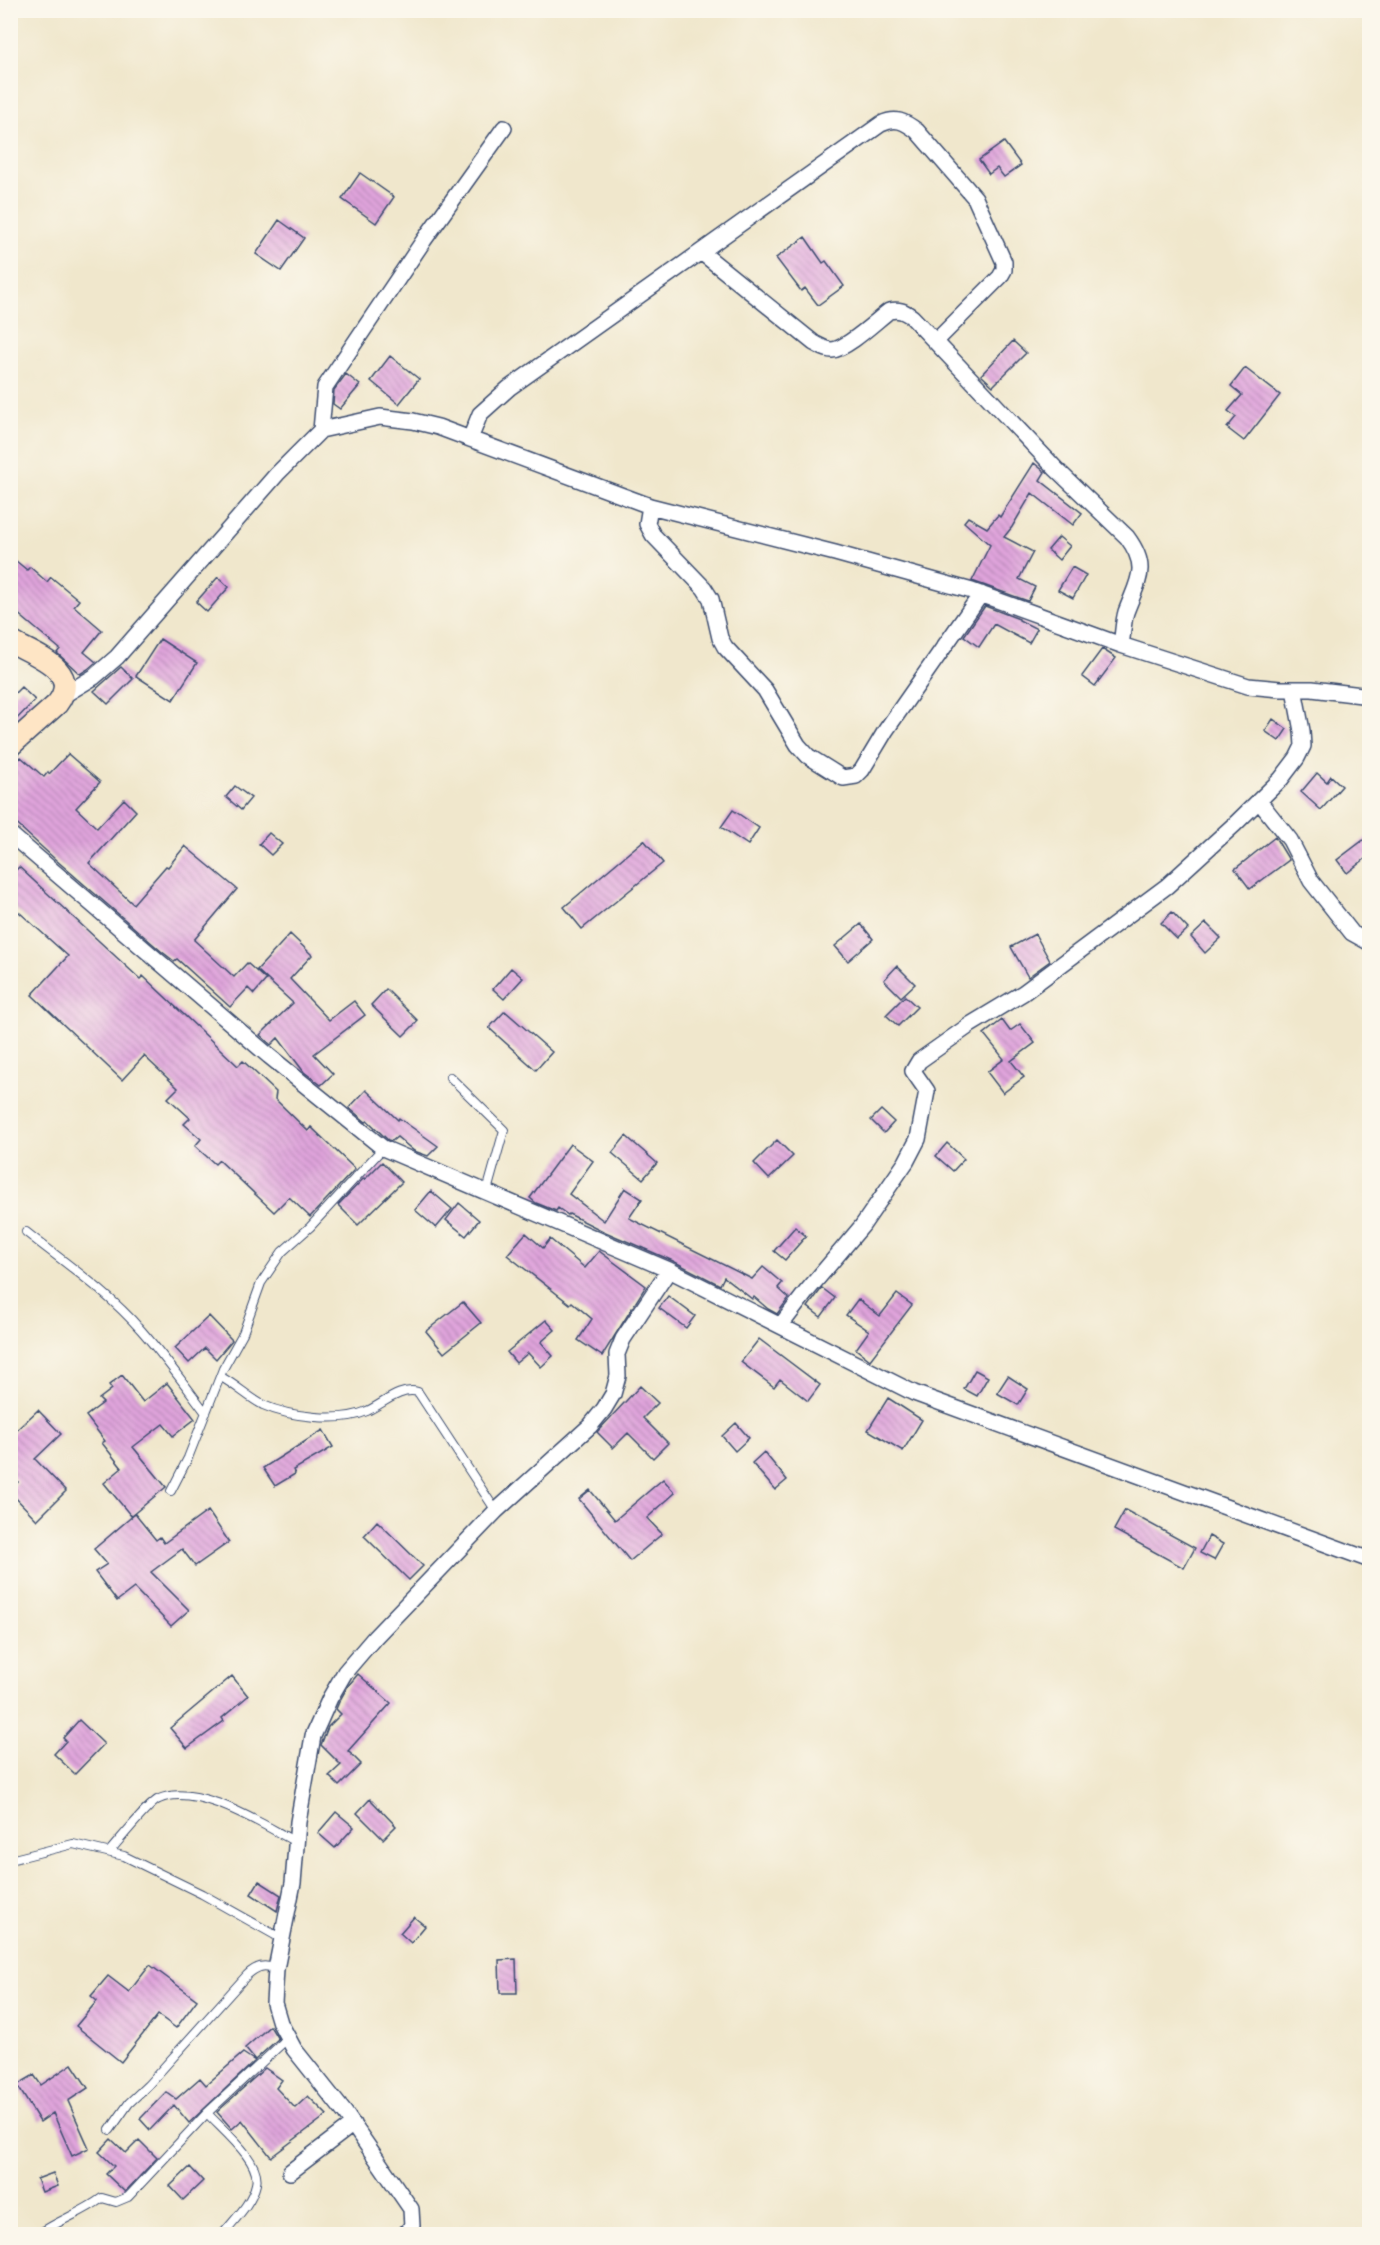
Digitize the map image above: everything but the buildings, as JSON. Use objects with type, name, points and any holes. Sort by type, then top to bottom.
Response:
[{"type":"main road","points":[[10,641],[60,672],[65,679],[64,695],[57,704],[10,746]]},
{"type":"street","points":[[470,439],[480,414],[510,388],[881,124],[890,120],[906,123],[917,131],[975,198],[1004,262],[1004,270],[996,281],[936,341]]},
{"type":"street","points":[[321,430],[325,387],[418,248],[504,128]]},
{"type":"street","points":[[701,252],[814,343],[825,349],[837,349],[889,311],[897,309],[912,317],[1056,469],[1127,537],[1136,549],[1140,561],[1140,576],[1126,613],[1121,645]]},
{"type":"street","points":[[64,695],[94,677],[117,657],[277,474],[321,430],[380,417],[413,421],[470,439],[651,506],[835,553],[981,594],[1121,645],[1248,686],[1311,689],[1370,696]]},
{"type":"street","points":[[651,506],[647,524],[658,541],[704,588],[711,599],[720,638],[725,647],[765,690],[798,745],[808,756],[843,778],[856,776],[862,770],[886,730],[981,594]]},
{"type":"street","points":[[782,1325],[879,1203],[914,1149],[926,1098],[924,1086],[913,1071],[919,1061],[970,1025],[1023,993],[1167,886],[1259,801],[1281,779],[1303,746],[1294,689]]},
{"type":"street","points":[[1259,801],[1290,840],[1311,881],[1353,933],[1370,943]]},
{"type":"street","points":[[10,834],[268,1056],[383,1148],[669,1270],[914,1393],[1370,1560]]},
{"type":"street","points":[[405,2235],[412,2226],[411,2210],[353,2124],[288,2038],[280,2024],[274,2003],[276,1969],[293,1883],[296,1842],[313,1736],[345,1672],[375,1636],[496,1511],[590,1426],[604,1409],[613,1394],[618,1376],[617,1354],[623,1339],[669,1270]]},
{"type":"street","points":[[290,2172],[353,2124]]},
{"type":"lane","points":[[450,1077],[504,1130],[487,1191]]},
{"type":"lane","points":[[171,1491],[243,1333],[261,1283],[282,1252],[310,1227],[383,1148]]},
{"type":"lane","points":[[26,1232],[98,1288],[142,1330],[206,1413]]},
{"type":"lane","points":[[221,1377],[263,1404],[298,1415],[351,1416],[366,1412],[398,1394],[412,1390],[418,1392],[496,1511]]},
{"type":"lane","points":[[109,1852],[157,1799],[170,1796],[188,1796],[220,1804],[296,1842]]},
{"type":"lane","points":[[10,1860],[73,1844],[124,1856],[282,1939]]},
{"type":"lane","points":[[110,2130],[129,2103],[247,1975],[255,1968],[266,1965],[276,1969]]},
{"type":"lane","points":[[39,2235],[75,2213],[85,2211],[102,2198],[116,2202],[128,2197],[207,2113],[288,2038]]},
{"type":"lane","points":[[207,2113],[249,2159],[257,2175],[256,2186],[246,2206],[223,2235]]}]
